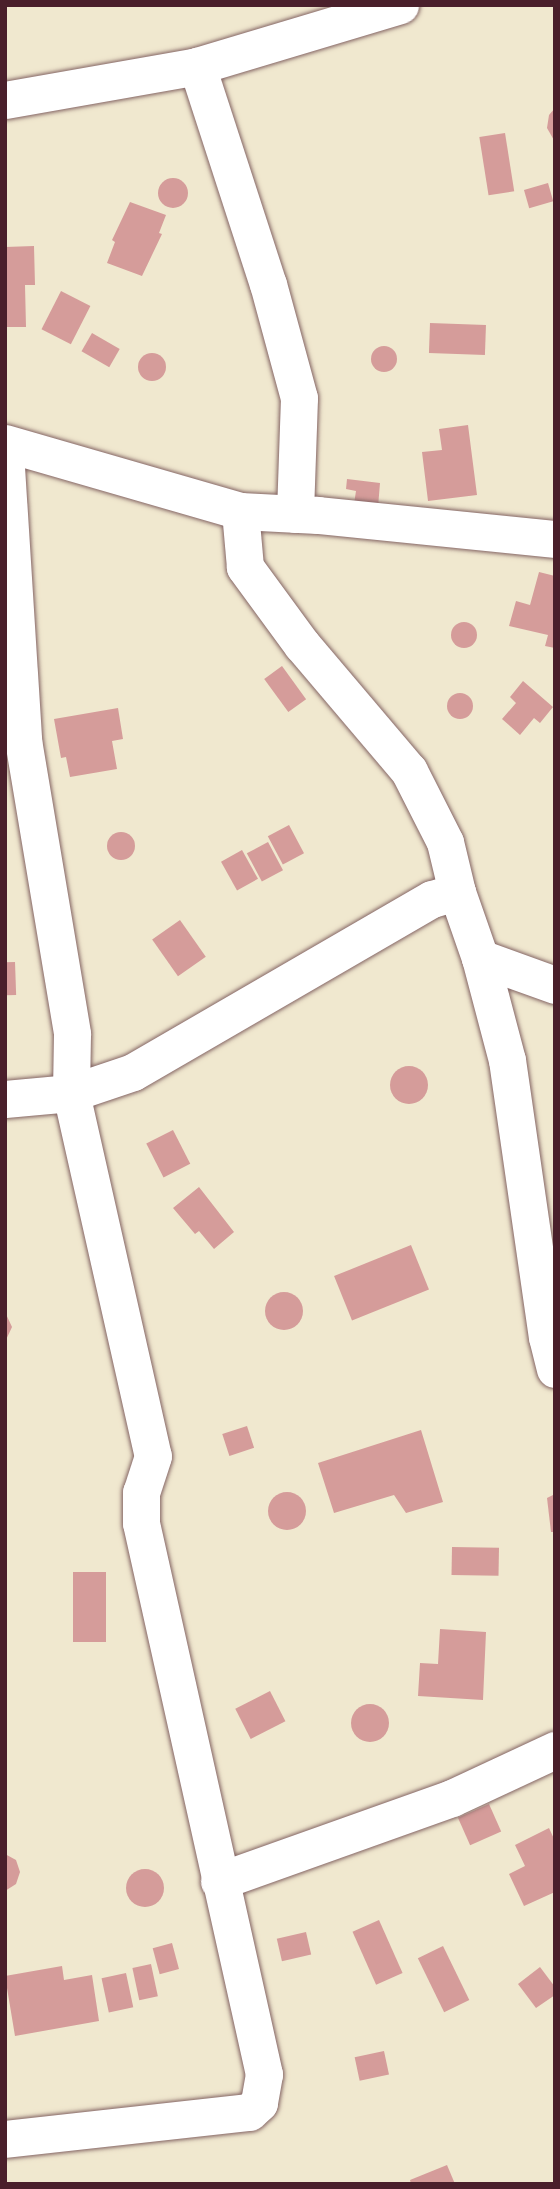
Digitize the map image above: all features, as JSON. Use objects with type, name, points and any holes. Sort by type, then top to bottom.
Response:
[{"type":"street","points":[[5,100],[197,66],[400,5]]},
{"type":"street","points":[[197,66],[268,284],[299,398],[295,514]]},
{"type":"street","points":[[5,443],[240,511],[555,539]]},
{"type":"street","points":[[5,452],[23,740],[72,1034],[71,1093],[153,1456],[141,1492],[141,1523],[264,2074],[259,2103],[249,2112],[5,2139]]},
{"type":"street","points":[[240,511],[245,567],[302,645],[409,771],[445,842],[457,892],[480,958],[507,1060],[547,1337],[555,1369]]},
{"type":"street","points":[[5,1099],[71,1093],[133,1072],[432,899],[457,892]]},
{"type":"street","points":[[480,958],[555,985]]},
{"type":"street","points":[[219,1881],[452,1798],[555,1750]]},
{"type":"building","points":[[555,108],[555,142],[547,128],[549,115]]},
{"type":"building","points":[[505,133],[514,191],[489,195],[479,137]]},
{"type":"building","points":[[173,178],[184,182],[188,193],[184,204],[173,208],[162,204],[158,193],[162,182]]},
{"type":"building","points":[[548,183],[553,201],[529,208],[524,190]]},
{"type":"building","points":[[130,202],[166,215],[159,233],[162,234],[142,276],[107,263],[115,242],[112,240]]},
{"type":"building","points":[[34,246],[35,285],[25,285],[26,327],[5,327],[5,247]]},
{"type":"building","points":[[61,291],[90,306],[71,344],[41,329]]},
{"type":"building","points":[[430,323],[486,325],[485,355],[429,353]]},
{"type":"building","points":[[92,333],[120,349],[109,367],[82,351]]},
{"type":"building","points":[[384,346],[393,350],[397,359],[393,368],[384,372],[375,368],[371,359],[375,350]]},
{"type":"building","points":[[152,353],[162,357],[166,367],[162,377],[152,381],[142,377],[138,367],[142,357]]},
{"type":"building","points":[[468,425],[477,495],[428,501],[422,452],[442,450],[439,429]]},
{"type":"building","points":[[347,479],[380,483],[378,507],[354,504],[356,491],[346,489]]},
{"type":"building","points":[[539,572],[555,576],[555,648],[545,646],[548,635],[509,626],[516,601],[530,605]]},
{"type":"building","points":[[464,622],[473,626],[477,635],[473,644],[464,648],[455,644],[451,635],[455,626]]},
{"type":"building","points":[[282,666],[306,699],[288,712],[264,679]]},
{"type":"building","points":[[523,681],[553,707],[540,723],[534,718],[520,735],[502,719],[516,703],[510,697]]},
{"type":"building","points":[[460,693],[469,697],[473,706],[469,715],[460,719],[451,715],[447,706],[451,697]]},
{"type":"building","points":[[118,708],[123,739],[112,741],[117,769],[70,777],[66,757],[61,758],[54,719]]},
{"type":"building","points":[[289,825],[304,853],[283,865],[268,836]]},
{"type":"building","points":[[121,832],[131,836],[135,846],[131,856],[121,860],[111,856],[107,846],[111,836]]},
{"type":"building","points":[[268,842],[283,870],[262,882],[247,853]]},
{"type":"building","points":[[242,850],[258,879],[237,890],[221,862]]},
{"type":"building","points":[[180,920],[206,957],[178,976],[152,940]]},
{"type":"building","points":[[5,962],[15,962],[16,995],[6,995]]},
{"type":"building","points":[[409,1066],[423,1071],[428,1085],[423,1099],[409,1104],[395,1099],[390,1085],[395,1071]]},
{"type":"building","points":[[173,1130],[190,1164],[164,1177],[146,1144]]},
{"type":"building","points":[[199,1187],[234,1232],[214,1249],[199,1231],[195,1234],[173,1208]]},
{"type":"building","points":[[411,1245],[429,1290],[352,1321],[334,1276]]},
{"type":"building","points":[[284,1292],[298,1297],[303,1311],[298,1325],[284,1330],[270,1325],[265,1311],[270,1297]]},
{"type":"building","points":[[5,1312],[12,1327],[5,1342]]},
{"type":"building","points":[[247,1426],[254,1448],[229,1456],[222,1434]]},
{"type":"building","points":[[421,1430],[443,1502],[406,1513],[394,1495],[334,1513],[318,1463]]},
{"type":"building","points":[[287,1492],[301,1497],[306,1511],[301,1525],[287,1530],[273,1525],[268,1511],[273,1497]]},
{"type":"building","points":[[555,1494],[555,1532],[551,1532],[547,1498]]},
{"type":"building","points":[[452,1547],[499,1548],[499,1576],[452,1575]]},
{"type":"building","points":[[73,1572],[106,1572],[106,1642],[73,1642]]},
{"type":"building","points":[[440,1629],[486,1632],[483,1700],[418,1696],[420,1663],[438,1664]]},
{"type":"building","points":[[270,1691],[285,1721],[251,1739],[235,1709]]},
{"type":"building","points":[[370,1704],[384,1709],[389,1723],[384,1737],[370,1742],[356,1737],[351,1723],[356,1709]]},
{"type":"building","points":[[489,1804],[501,1831],[470,1845],[458,1818]]},
{"type":"building","points":[[549,1828],[555,1841],[555,1892],[524,1906],[509,1874],[525,1866],[515,1845]]},
{"type":"building","points":[[5,1854],[16,1860],[20,1872],[16,1884],[5,1891]]},
{"type":"building","points":[[145,1869],[159,1874],[164,1888],[159,1902],[145,1907],[131,1902],[126,1888],[131,1874]]},
{"type":"building","points":[[379,1920],[403,1973],[376,1985],[353,1932]]},
{"type":"building","points":[[306,1932],[311,1954],[282,1961],[277,1939]]},
{"type":"building","points":[[172,1943],[179,1969],[160,1974],[153,1948]]},
{"type":"building","points":[[443,1946],[469,2000],[444,2012],[418,1958]]},
{"type":"building","points":[[151,1964],[158,1996],[139,2000],[132,1968]]},
{"type":"building","points":[[62,1966],[64,1980],[92,1975],[99,2021],[15,2036],[5,1976]]},
{"type":"building","points":[[540,1967],[555,1987],[555,1995],[536,2008],[518,1984]]},
{"type":"building","points":[[126,1973],[133,2007],[109,2012],[102,1978]]},
{"type":"building","points":[[384,2051],[389,2074],[360,2081],[355,2057]]},
{"type":"building","points":[[447,2165],[455,2184],[411,2184],[410,2180]]}]
